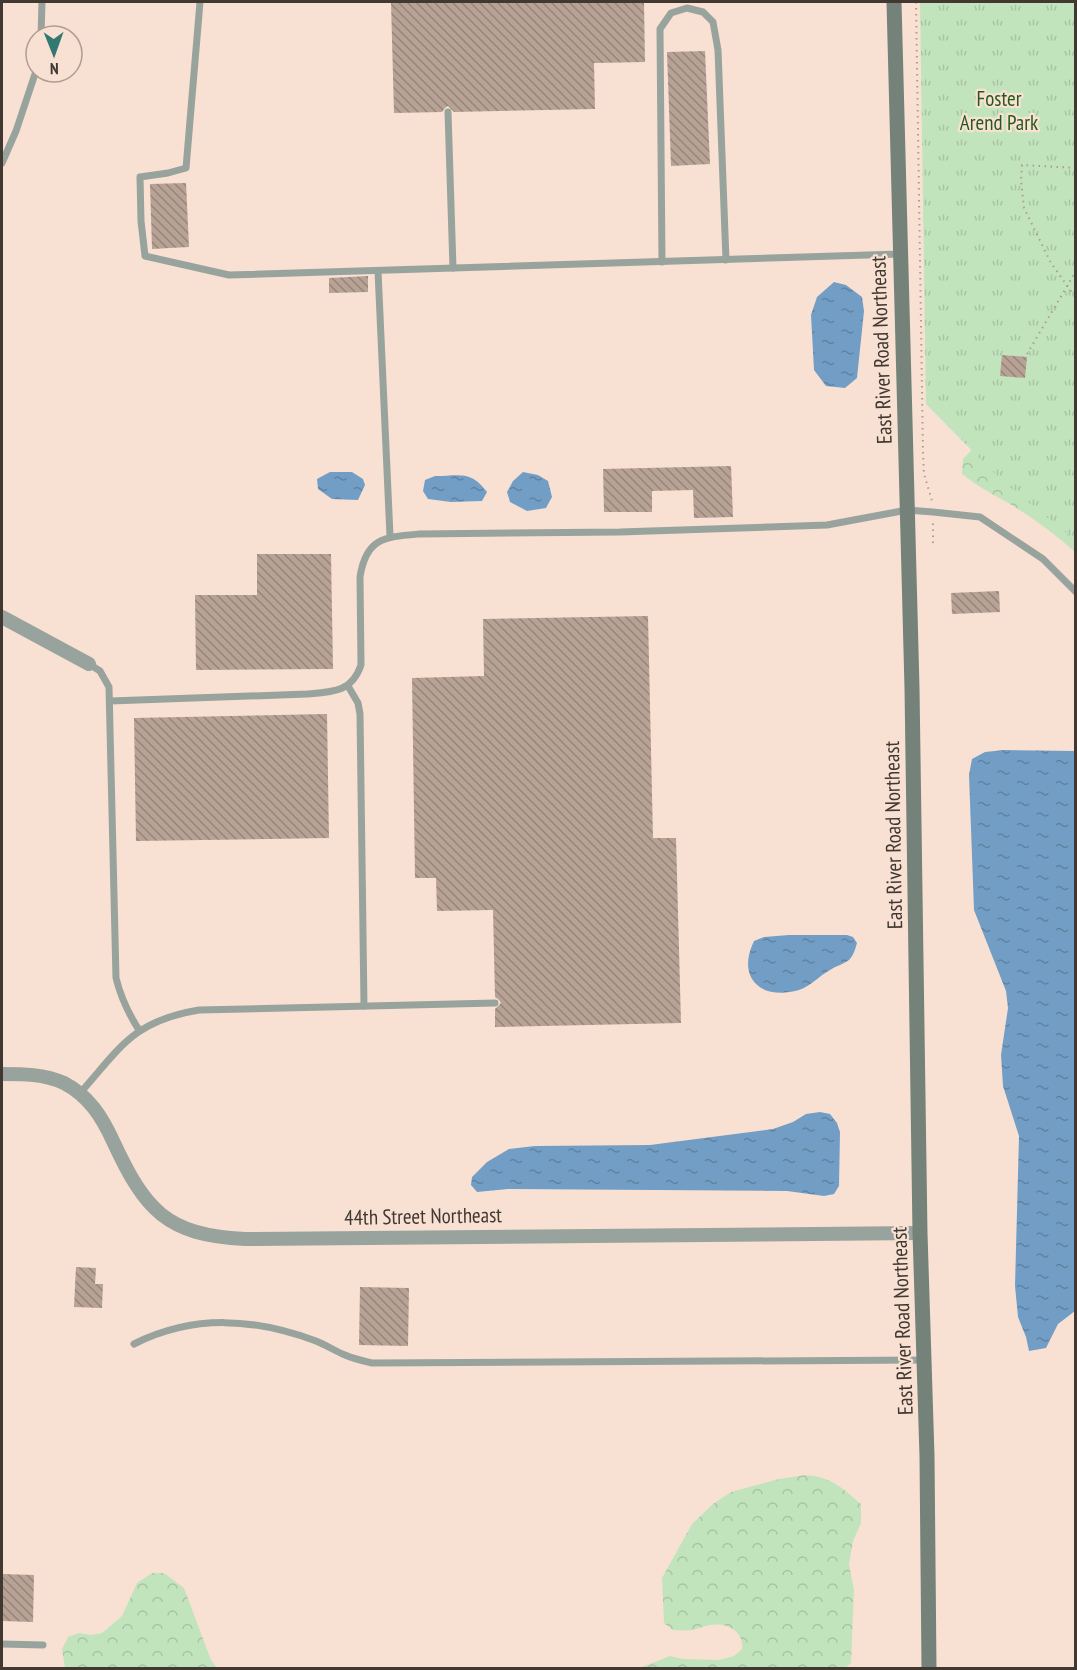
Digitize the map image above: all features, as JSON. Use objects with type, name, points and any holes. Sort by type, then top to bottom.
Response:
[{"type":"street","name":"East River Road Northeast","points":[[894,2],[912,688],[920,1233],[925,1360],[928,1668]]},
{"type":"street","points":[[2,617],[89,664]]},
{"type":"street","name":"44th Street Northeast","points":[[2,1074],[30,1074],[46,1077],[64,1083],[80,1093],[101,1116],[138,1191],[169,1220],[203,1235],[245,1239],[920,1233]]},
{"type":"lane","points":[[41,24],[42,2]]},
{"type":"lane","points":[[200,2],[186,168],[140,177],[145,256],[229,275],[900,254]]},
{"type":"lane","points":[[662,262],[660,29],[672,13],[687,8],[703,12],[713,22],[718,50],[726,260]]},
{"type":"lane","points":[[2,163],[32,84]]},
{"type":"lane","points":[[448,112],[453,268]]},
{"type":"lane","points":[[378,271],[390,536]]},
{"type":"lane","points":[[110,701],[307,694],[334,692],[348,686],[357,678],[361,665],[360,577],[362,564],[367,550],[390,536],[827,525],[907,510],[933,512],[980,517],[1044,559],[1076,592]]},
{"type":"lane","points":[[89,664],[100,671],[109,687],[116,978],[128,1013],[139,1030]]},
{"type":"lane","points":[[348,686],[358,703],[360,714],[364,1006]]},
{"type":"lane","points":[[80,1093],[122,1044],[139,1030],[164,1017],[199,1010],[495,1003]]},
{"type":"lane","points":[[134,1344],[157,1333],[193,1325],[228,1321],[264,1325],[319,1342],[345,1355],[372,1364],[925,1360]]},
{"type":"lane","points":[[2,1644],[43,1645]]},
{"type":"path","points":[[916,2],[923,453],[924,474],[931,495],[933,512],[933,543]]},
{"type":"path","points":[[1076,168],[1022,165],[1021,180],[1024,208],[1051,263],[1076,298]]},
{"type":"path","points":[[1027,354],[1076,271]]},
{"type":"green space","name":"Foster Arend Park","points":[[920,2],[1075,2],[1075,540],[1001,480],[926,404]]},
{"type":"green space","points":[[976,445],[1075,475],[1075,552],[1036,521],[962,474],[963,459]]},
{"type":"green space","points":[[805,1475],[829,1481],[842,1488],[861,1504],[861,1523],[853,1541],[849,1564],[854,1590],[851,1663],[845,1668],[639,1668],[670,1656],[683,1659],[719,1660],[734,1656],[742,1649],[737,1633],[722,1625],[708,1625],[692,1630],[673,1630],[664,1623],[662,1578],[692,1524],[713,1504],[731,1492],[779,1479]]},
{"type":"green space","points":[[152,1573],[164,1573],[184,1588],[211,1660],[217,1668],[65,1668],[62,1649],[68,1637],[79,1633],[91,1635],[102,1633],[122,1616],[137,1583]]},
{"type":"water","points":[[834,282],[846,285],[862,297],[864,311],[857,378],[845,388],[826,386],[814,370],[811,315],[817,297]]},
{"type":"water","points":[[330,472],[352,472],[363,479],[365,485],[358,500],[332,499],[318,489],[317,479]]},
{"type":"water","points":[[523,472],[538,475],[548,481],[552,497],[546,508],[527,511],[510,502],[507,492],[513,481]]},
{"type":"water","points":[[435,476],[470,477],[487,492],[482,501],[451,502],[428,499],[423,491],[425,480]]},
{"type":"water","points":[[1076,751],[1075,1311],[1058,1324],[1046,1348],[1029,1351],[1018,1317],[1015,1286],[1019,1136],[1003,1086],[1001,1055],[1008,1008],[1006,991],[974,910],[969,775],[972,759],[985,752]]},
{"type":"water","points":[[847,935],[853,937],[857,943],[848,961],[799,990],[785,993],[763,989],[750,976],[748,966],[749,954],[754,941],[764,937]]},
{"type":"water","points":[[820,1112],[830,1114],[840,1132],[839,1186],[834,1194],[824,1196],[787,1191],[508,1189],[477,1192],[471,1185],[472,1177],[487,1162],[509,1149],[535,1146],[650,1145],[773,1129],[793,1122],[806,1114]]},
{"type":"building","points":[[391,2],[644,2],[645,62],[594,63],[595,109],[454,112],[448,106],[442,112],[394,113]]},
{"type":"building","points":[[705,51],[710,164],[671,166],[667,52]]},
{"type":"building","points":[[186,183],[189,247],[152,249],[150,184]]},
{"type":"building","points":[[368,276],[368,292],[329,293],[329,278]]},
{"type":"building","points":[[1002,355],[1027,357],[1025,378],[1000,376]]},
{"type":"building","points":[[731,466],[733,517],[694,518],[693,490],[652,491],[652,512],[604,512],[603,469]]},
{"type":"building","points":[[257,554],[331,554],[333,669],[196,670],[195,595],[257,595]]},
{"type":"building","points":[[999,591],[1000,612],[952,614],[951,593]]},
{"type":"building","points":[[648,616],[653,838],[676,838],[681,1023],[495,1027],[495,1009],[501,1003],[495,997],[493,910],[437,911],[436,878],[415,878],[412,678],[484,676],[483,619]]},
{"type":"building","points":[[327,714],[329,838],[136,841],[134,718]]},
{"type":"building","points":[[76,1267],[96,1268],[95,1284],[103,1284],[102,1308],[74,1307]]},
{"type":"building","points":[[360,1287],[409,1288],[408,1346],[359,1345]]},
{"type":"building","points":[[2,1574],[34,1575],[33,1622],[2,1621]]}]
